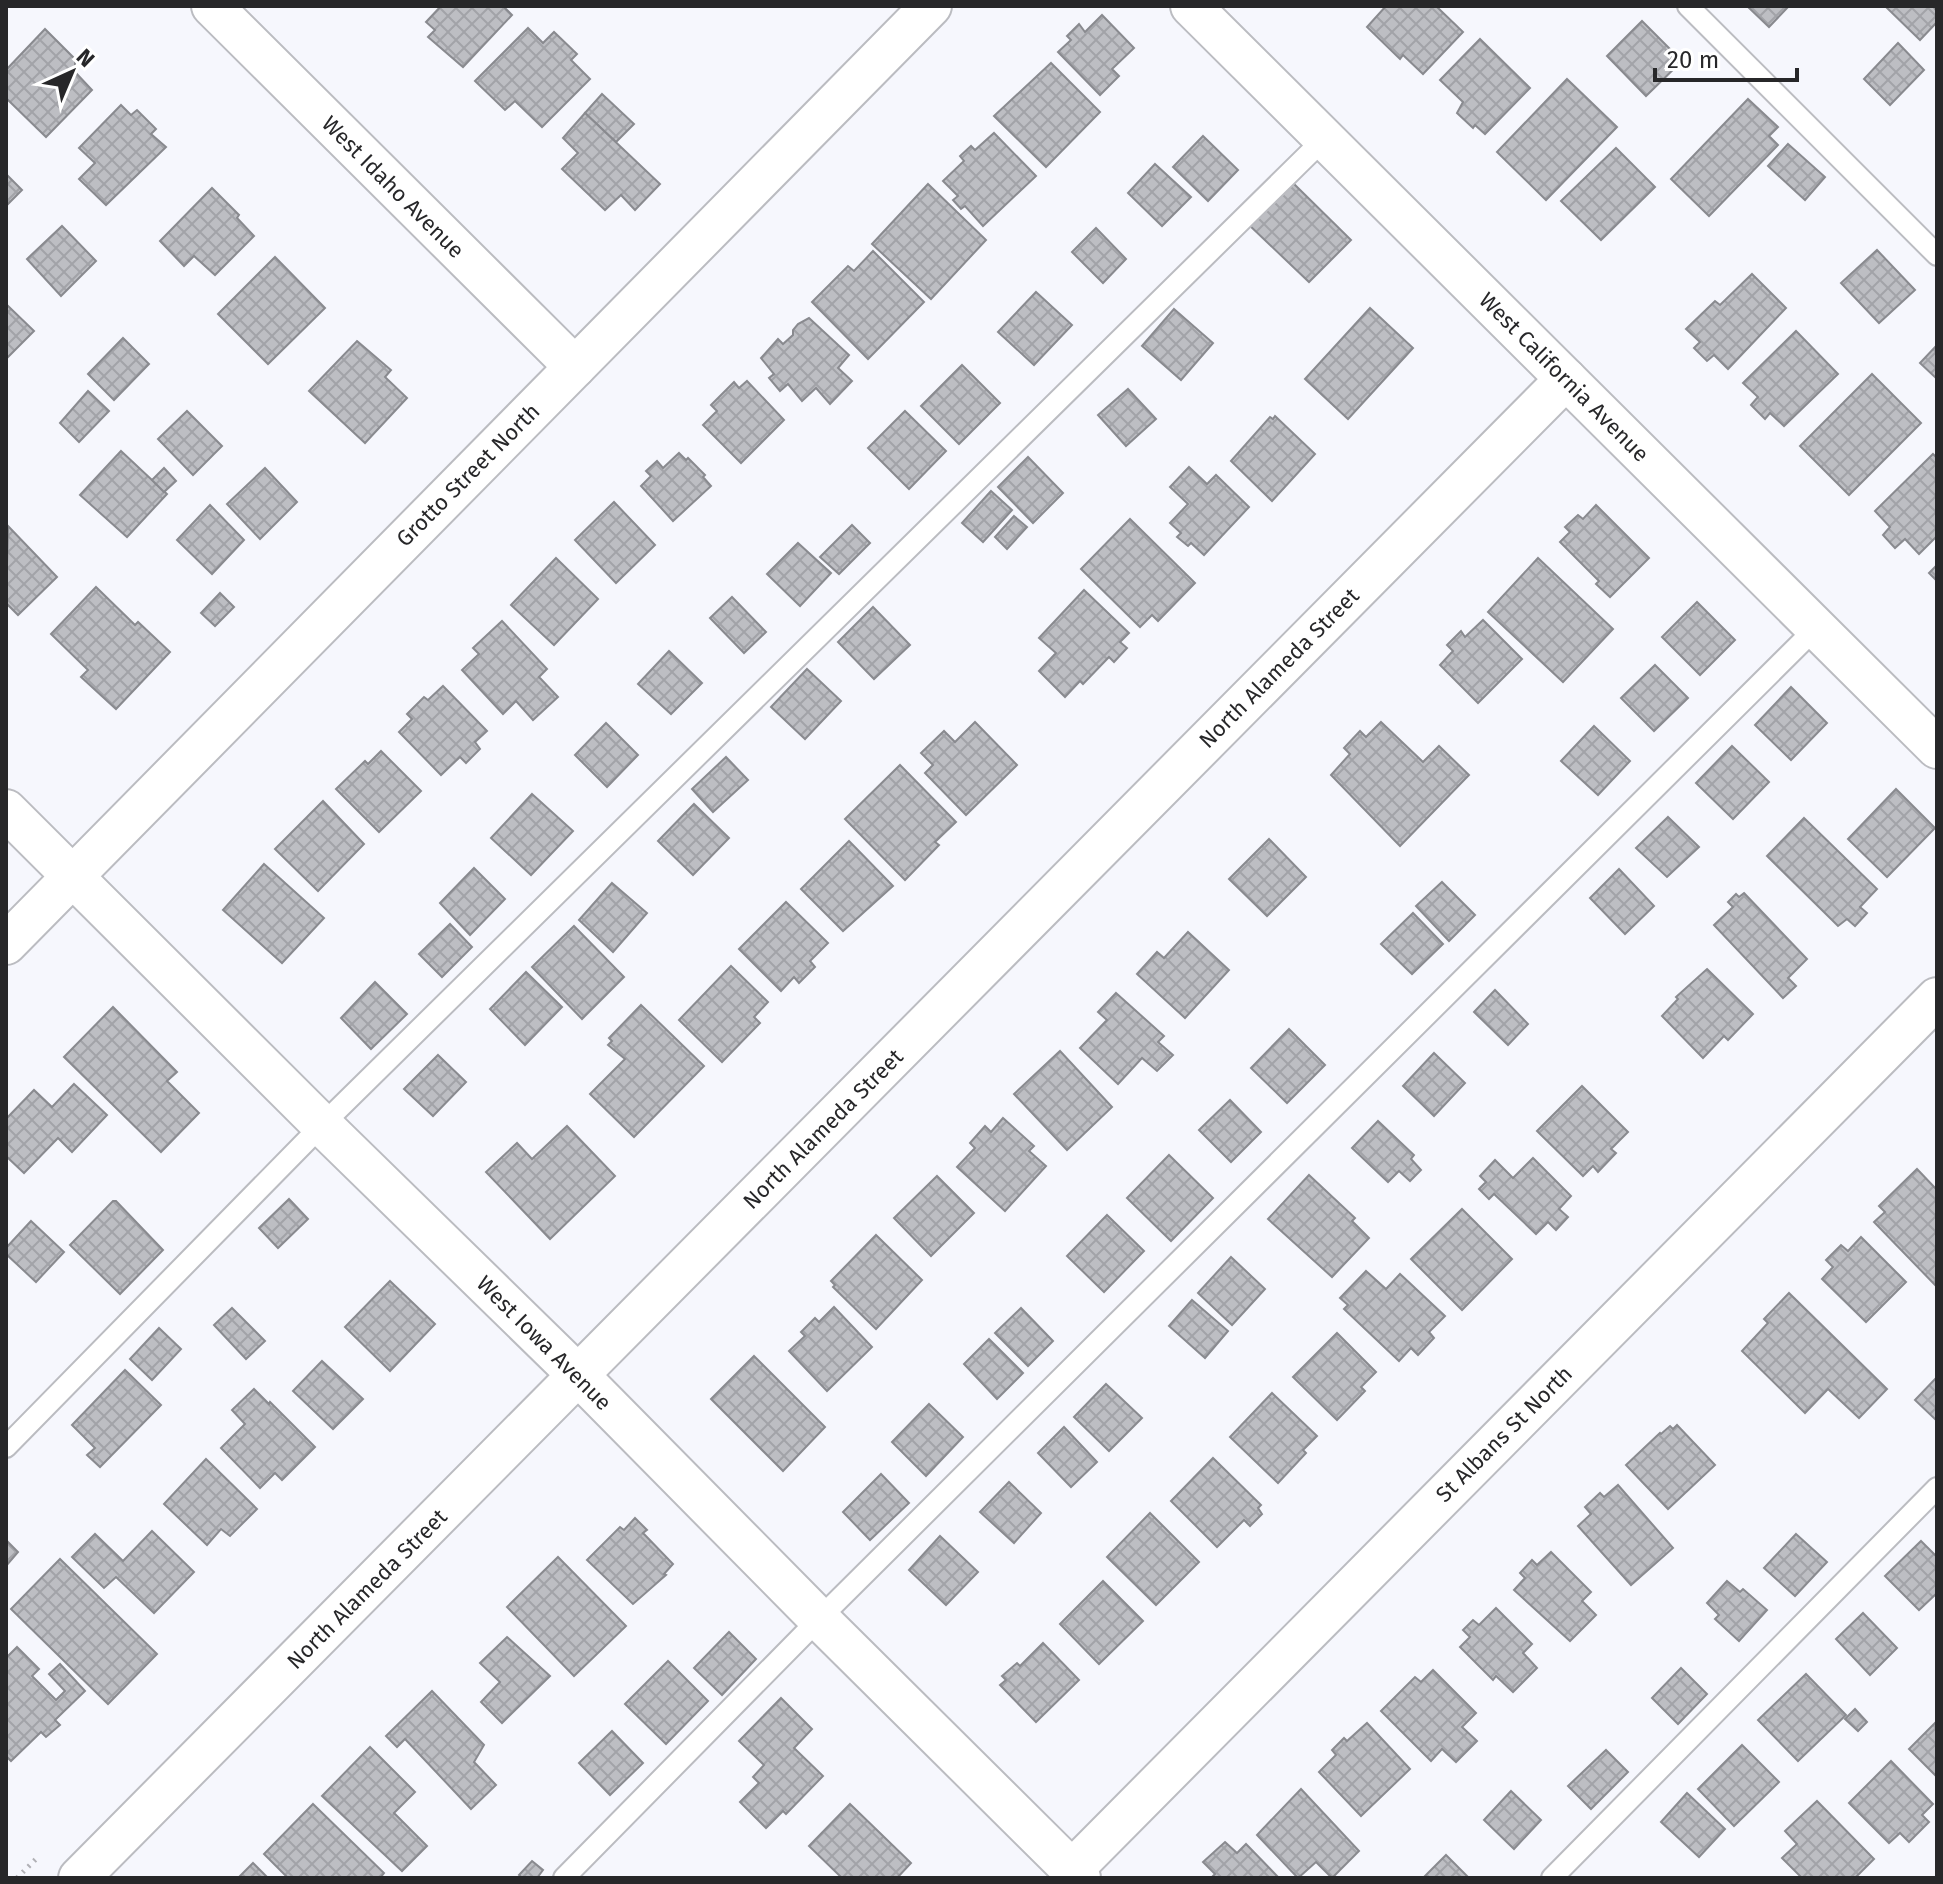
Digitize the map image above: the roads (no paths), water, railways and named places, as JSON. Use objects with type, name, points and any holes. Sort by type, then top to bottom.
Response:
[{"type":"street","name":"West Idaho Avenue","points":[[212,6],[575,367]]},
{"type":"street","name":"Grotto Street North","points":[[6,944],[931,6]]},
{"type":"street","name":"West California Avenue","points":[[1191,6],[1937,748]]},
{"type":"street","name":"North Alameda Street","points":[[79,1878],[1566,379]]},
{"type":"street","name":"West Iowa Avenue","points":[[6,810],[579,1376],[1076,1874]]},
{"type":"street","name":"St Albans St North","points":[[1076,1874],[1937,998]]},
{"type":"lane","points":[[1688,6],[1937,255]]},
{"type":"lane","points":[[6,1447],[322,1125],[1324,139]]},
{"type":"lane","points":[[564,1878],[819,1619],[1816,628]]},
{"type":"lane","points":[[1552,1878],[1937,1488]]}]
